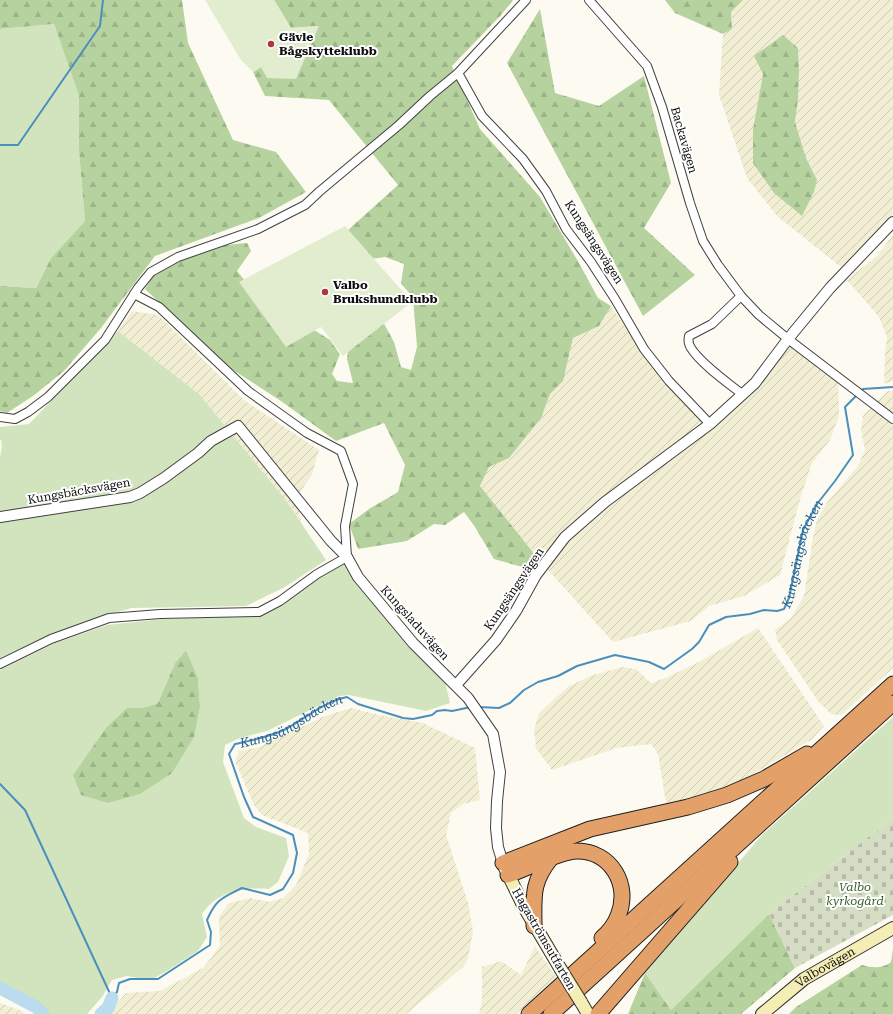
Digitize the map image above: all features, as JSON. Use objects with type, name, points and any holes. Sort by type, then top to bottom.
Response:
[{"type":"highway","points":[[529,1014],[893,684]]},
{"type":"highway","points":[[551,1014],[893,703]]},
{"type":"highway","points":[[505,869],[590,829],[688,807],[727,795],[764,779],[833,738]]},
{"type":"highway","points":[[598,1014],[777,809]]},
{"type":"highway","points":[[505,869],[576,851],[597,854],[606,860],[615,872],[621,885],[621,905],[614,924],[606,935],[550,995]]},
{"type":"highway","points":[[534,926],[535,886],[551,858]]},
{"type":"main road","name":"Hagaströmsutfarten","points":[[505,869],[516,894],[534,926],[588,1014]]},
{"type":"main road","name":"Valbovägen","points":[[762,1014],[804,979],[893,928]]},
{"type":"street","points":[[0,417],[15,419],[28,412],[48,397],[105,340],[134,294],[152,272],[178,257],[258,229],[305,205],[458,73],[526,0]]},
{"type":"street","name":"Backavägen","points":[[590,0],[647,66],[662,107],[690,202],[703,240],[718,265],[741,296],[759,315],[893,419]]},
{"type":"street","name":"Kungsängsvägen","points":[[458,73],[482,116],[523,159],[546,191],[566,228],[591,262],[615,299],[644,349],[669,380],[710,424]]},
{"type":"street","name":"Kungsängsvägen","points":[[456,685],[496,640],[516,611],[536,575],[565,537],[605,502],[710,424],[742,394],[754,382],[830,288],[893,222]]},
{"type":"street","points":[[0,664],[51,639],[108,618],[160,614],[259,612],[280,601],[316,574],[347,557],[345,526],[353,484],[341,451],[307,433],[248,391],[160,307],[134,294]]},
{"type":"street","points":[[741,296],[712,324],[689,336],[689,339],[691,349],[742,394]]},
{"type":"street","name":"Kungsladuvägen","points":[[238,426],[331,541],[347,557],[358,577],[379,604],[413,643],[468,698],[493,734],[500,772],[496,828],[498,847],[505,869]]},
{"type":"street","name":"Kungsbäcksvägen","points":[[0,517],[130,497],[140,493],[164,478],[198,453],[212,440],[238,426]]},
{"type":"shaded area","points":[[743,0],[893,0],[893,214],[890,220],[867,246],[842,268],[777,216],[747,178],[719,95],[723,34],[732,29],[731,12]],"holes":[[[798,48],[799,73],[795,122],[806,158],[817,180],[753,129],[763,74]]]},
{"type":"shaded area","points":[[893,235],[893,381],[884,384],[887,338],[879,317],[847,280],[877,256]]},
{"type":"shaded area","points":[[611,306],[640,349],[711,424],[788,340],[838,374],[839,416],[830,440],[812,463],[801,496],[780,575],[744,596],[709,606],[691,621],[613,642],[540,561],[480,486],[489,467],[509,458],[541,418],[550,394],[563,381],[573,338],[599,326]]},
{"type":"shaded area","points":[[132,311],[158,315],[245,401],[319,450],[312,475],[297,496],[301,523],[285,499],[199,394],[118,331]]},
{"type":"shaded area","points":[[888,391],[893,391],[893,668],[841,715],[831,714],[818,701],[777,640],[775,630],[791,618],[804,596],[817,520],[826,504],[858,466],[865,450],[861,430],[863,415]]},
{"type":"shaded area","points":[[758,628],[824,726],[811,740],[722,792],[666,803],[658,754],[651,744],[616,748],[552,770],[536,748],[534,730],[539,713],[569,686],[593,675],[623,667],[636,669],[651,683],[699,662]]},
{"type":"shaded area","points":[[351,708],[423,723],[475,748],[480,800],[463,804],[451,813],[446,835],[468,903],[473,931],[468,959],[463,967],[406,1014],[108,1014],[126,993],[160,991],[203,968],[220,945],[219,917],[229,903],[251,898],[270,902],[283,898],[296,885],[309,854],[308,833],[262,815],[254,805],[235,761],[239,751],[259,747],[325,716]]},
{"type":"shaded area","points":[[535,946],[556,977],[516,1014],[479,1014],[482,1001],[482,967],[501,961],[521,975]]},
{"type":"shaded area","points":[[0,1003],[22,1011],[25,1014],[0,1014]]},
{"type":"green space","points":[[0,0],[182,0],[188,43],[233,140],[276,152],[306,192],[259,218],[155,256],[101,328],[64,371],[33,396],[7,413],[0,411],[0,286],[36,288],[51,258],[85,221],[79,151],[79,96],[54,24],[0,29]]},
{"type":"green space","name":"Gävle Bågskytteklubb","points":[[205,0],[274,0],[291,28],[319,26],[296,79],[267,78],[261,67],[253,72],[241,60]]},
{"type":"green space","points":[[274,0],[513,0],[502,14],[452,66],[480,129],[540,197],[598,298],[611,306],[599,326],[573,338],[563,381],[550,394],[541,418],[509,458],[489,467],[480,486],[540,561],[529,569],[494,559],[475,527],[464,512],[445,525],[434,524],[407,541],[358,549],[349,524],[369,509],[398,492],[405,465],[384,423],[336,441],[281,401],[230,368],[145,289],[154,275],[178,262],[226,245],[247,243],[251,251],[237,271],[254,292],[330,340],[340,354],[332,374],[337,381],[353,383],[347,359],[350,335],[382,320],[394,342],[401,367],[411,370],[417,347],[413,298],[401,283],[404,264],[385,257],[371,259],[348,230],[398,185],[329,100],[265,96],[253,72],[318,26],[291,28]]},
{"type":"green space","points":[[665,0],[743,0],[731,12],[732,29],[723,34],[675,13]]},
{"type":"green space","points":[[540,9],[555,93],[599,106],[644,76],[671,183],[644,228],[695,275],[643,316],[507,63]]},
{"type":"green space","points":[[54,24],[79,96],[79,151],[85,221],[51,258],[36,288],[0,286],[0,29]]},
{"type":"green space","points":[[783,35],[798,48],[798,99],[795,122],[806,158],[817,180],[814,192],[802,216],[774,193],[753,163],[753,129],[763,74],[754,56]]},
{"type":"green space","name":"Valbo Brukshundklubb","points":[[345,226],[412,302],[343,356],[321,327],[286,347],[239,282]]},
{"type":"green space","points":[[118,331],[199,394],[285,499],[326,560],[285,587],[246,606],[131,608],[106,616],[0,661],[0,457],[2,446],[0,440],[0,427],[29,424]]},
{"type":"green space","points":[[347,562],[444,677],[450,703],[426,711],[349,695],[339,696],[267,731],[240,738],[225,745],[223,762],[244,818],[256,827],[286,838],[289,856],[278,882],[269,889],[249,889],[236,891],[215,900],[202,914],[207,937],[198,951],[150,980],[127,976],[112,980],[102,997],[87,1014],[49,1014],[0,986],[0,670],[55,643],[107,625],[162,619],[254,616]],"holes":[[[186,650],[198,678],[200,706],[73,775],[127,708],[143,708],[158,703],[175,663]]]},
{"type":"green space","points":[[186,650],[198,678],[200,706],[194,737],[172,773],[140,794],[108,803],[81,795],[73,775],[106,728],[127,708],[143,708],[158,703],[175,663]]},
{"type":"green space","points":[[893,717],[893,818],[769,914],[671,1010],[645,973],[761,836]]},
{"type":"green space","name":"Valbo kyrkogård","points":[[893,818],[893,915],[795,968],[769,914]]},
{"type":"green space","points":[[769,914],[795,968],[741,1014],[628,1014],[645,973],[671,1010]]},
{"type":"green space","points":[[893,948],[893,1014],[789,1014],[796,1007],[862,965],[877,967],[888,964],[891,962]]},
{"type":"waterway","points":[[0,145],[18,145],[100,26],[103,0]]},
{"type":"waterway","points":[[861,391],[863,389],[893,387]]},
{"type":"waterway","name":"Kungsängsbäcken","points":[[479,707],[499,708],[510,703],[524,690],[538,682],[558,676],[577,666],[615,655],[649,662],[664,669],[692,649],[699,642],[709,625],[726,617],[750,614],[764,610],[777,611],[784,609],[789,598],[803,530],[817,504],[853,455],[845,407],[858,394]]},
{"type":"waterway","name":"Kungsängsbäcken","points":[[0,784],[25,810],[112,998],[117,992],[119,983],[130,979],[158,979],[210,945],[211,932],[207,920],[213,908],[220,900],[242,888],[270,895],[283,889],[293,873],[297,853],[293,835],[253,817],[244,797],[229,754],[235,744],[280,732],[323,706],[347,697],[358,704],[403,718],[413,719],[432,715],[437,711],[452,711],[471,707]]},
{"type":"waterway","name":"Kungsängsbäcken","points":[[0,988],[36,1007],[43,1014]]},
{"type":"waterway","name":"Kungsängsbäcken","points":[[101,1014],[108,1008],[112,998]]},
{"type":"place","name":"Gävle Bågskytteklubb","points":[[271,44]]},
{"type":"place","name":"Valbo Brukshundklubb","points":[[325,292]]}]
